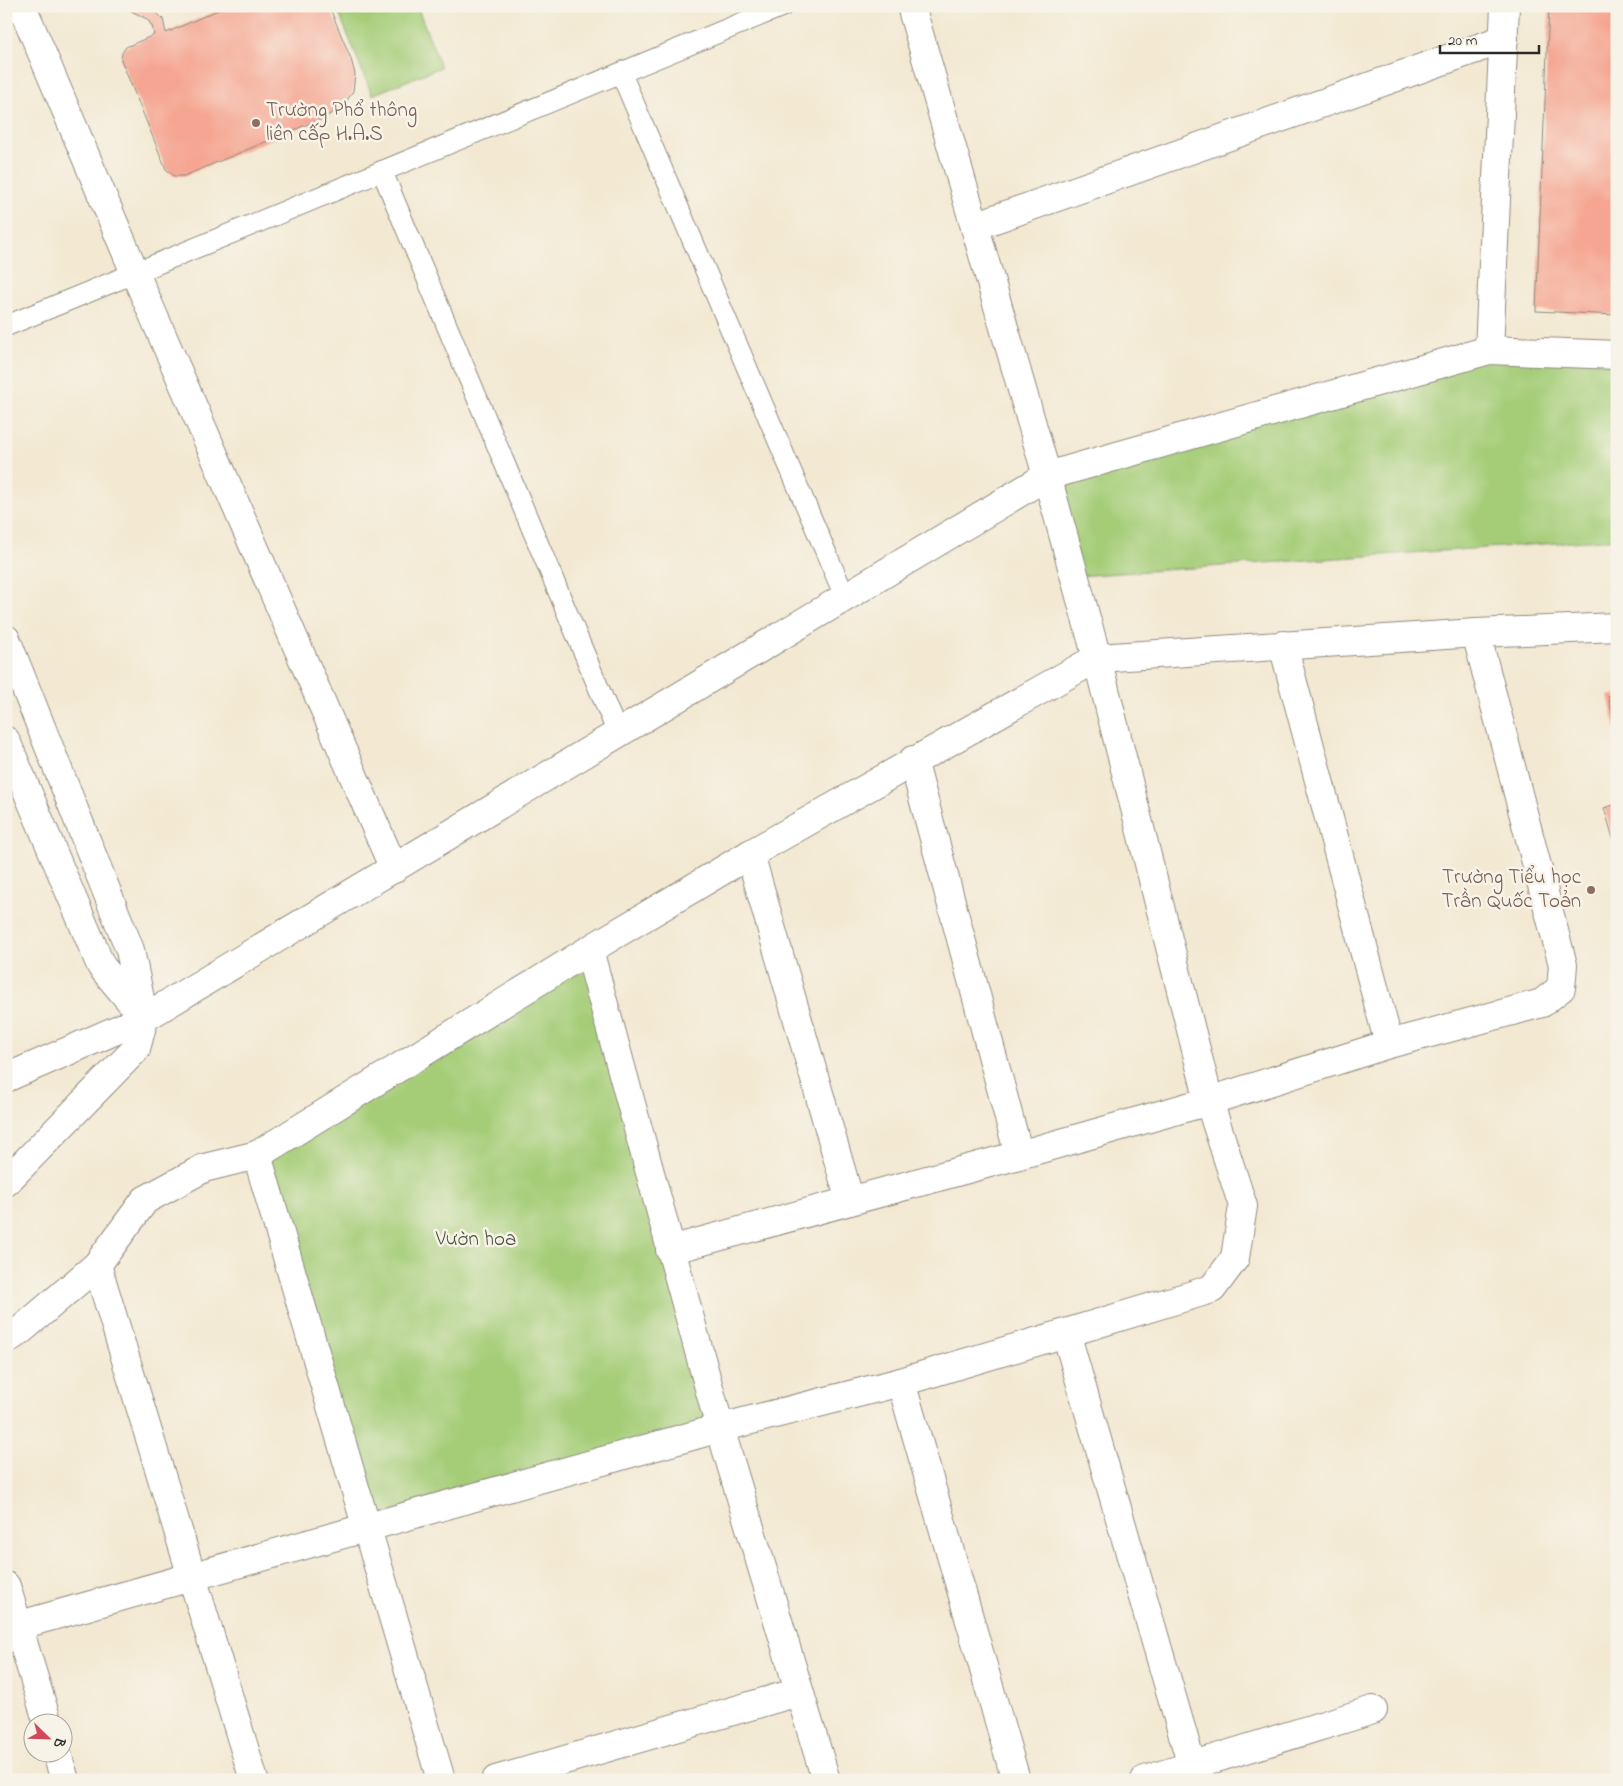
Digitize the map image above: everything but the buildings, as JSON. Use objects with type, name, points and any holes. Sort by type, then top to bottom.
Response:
[{"type":"street","points":[[22,6],[135,273],[394,869]]},
{"type":"street","points":[[12,1627],[720,1428],[901,1382],[1212,1289],[1235,1258],[1243,1206],[1209,1101],[1097,658],[1047,476],[911,6]]},
{"type":"street","points":[[1489,350],[1505,6]]},
{"type":"street","points":[[975,226],[1504,39]]},
{"type":"street","points":[[6,1078],[144,1018],[1047,476],[1489,350],[1617,355]]},
{"type":"street","points":[[6,1340],[21,1330],[97,1265],[144,1200],[204,1168],[257,1155],[588,950],[750,854],[913,760],[1097,658],[1476,633],[1617,627]]},
{"type":"street","points":[[670,1250],[1019,1155],[1209,1101],[1389,1044],[1542,1003],[1561,988],[1563,965],[1476,633]]},
{"type":"street","points":[[6,639],[130,950],[144,1018],[136,1048],[6,1182]]},
{"type":"street","points":[[1283,645],[1389,1044]]},
{"type":"street","points":[[6,741],[100,966],[144,1018]]},
{"type":"street","points":[[913,760],[1019,1155]]},
{"type":"street","points":[[750,854],[850,1201]]},
{"type":"street","points":[[588,950],[720,1428],[826,1780]]},
{"type":"street","points":[[257,1155],[441,1780]]},
{"type":"street","points":[[97,1265],[254,1780]]},
{"type":"street","points":[[1066,1333],[1192,1766]]},
{"type":"street","points":[[901,1382],[1016,1780]]},
{"type":"street","points":[[6,1586],[12,1627],[44,1714]]},
{"type":"street","points":[[496,1780],[798,1692]]},
{"type":"street","points":[[1145,1780],[1373,1710]]},
{"type":"street","points":[[60,1764],[65,1780]]},
{"type":"lane","points":[[6,326],[783,6]]},
{"type":"lane","points":[[621,73],[845,597]]},
{"type":"lane","points":[[382,171],[618,734]]},
{"type":"green space","points":[[336,6],[417,6],[441,67],[372,95]]},
{"type":"green space","points":[[1490,352],[1617,357],[1617,539],[1076,576],[1049,477]]},
{"type":"green space","name":"Vườn hoa","points":[[588,953],[717,1426],[369,1525],[259,1156]]},
{"type":"place","name":"Trường Phổ thông liên cấp H.A.S","points":[[256,123]]},
{"type":"place","name":"Trường Tiểu học Trần Quốc Toản","points":[[1591,890]]}]
